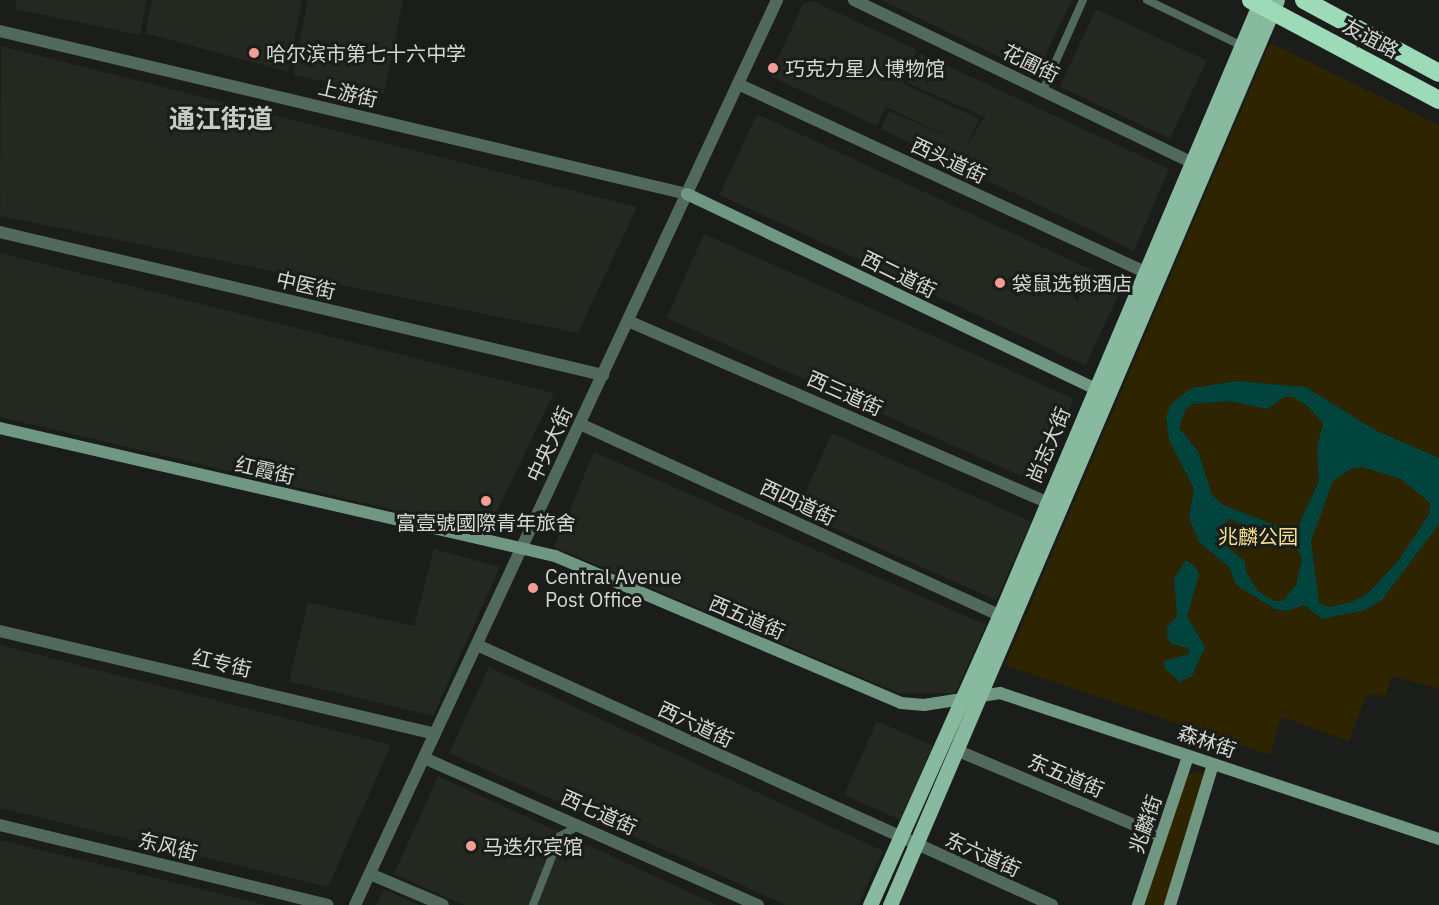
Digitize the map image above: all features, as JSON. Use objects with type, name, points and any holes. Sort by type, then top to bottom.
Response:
[{"type":"highway","name":"友谊路","points":[[1304,0],[1439,73]]},
{"type":"highway","name":"友谊路","points":[[1264,3],[1439,100]]},
{"type":"main road","name":"尚志大街","points":[[870,905],[1000,615],[1191,162],[1242,46],[1264,3]]},
{"type":"main road","name":"尚志大街","points":[[890,905],[1264,3]]},
{"type":"main road","name":"西二道街","points":[[687,194],[1095,389]]},
{"type":"main road","name":"红霞街","points":[[0,428],[521,549]]},
{"type":"main road","name":"西五道街","points":[[521,549],[555,556],[901,703],[961,700]]},
{"type":"main road","name":"森林街","points":[[961,700],[1000,693],[1439,839]]},
{"type":"main road","name":"兆麟街","points":[[1138,905],[1188,756]]},
{"type":"main road","points":[[1170,905],[1213,764]]},
{"type":"street","name":"中央大街","points":[[355,905],[777,0]]},
{"type":"street","name":"花圃街","points":[[854,0],[1191,162]]},
{"type":"street","name":"上游街","points":[[0,31],[687,194]]},
{"type":"street","name":"西头道街","points":[[738,84],[1144,272]]},
{"type":"street","name":"中医街","points":[[0,232],[603,375]]},
{"type":"street","name":"西三道街","points":[[628,321],[1047,502]]},
{"type":"street","name":"西四道街","points":[[580,423],[1000,615]]},
{"type":"street","name":"红专街","points":[[0,631],[435,734]]},
{"type":"street","name":"西六道街","points":[[477,645],[899,839]]},
{"type":"street","name":"东五道街","points":[[956,750],[1161,836]]},
{"type":"street","name":"西七道街","points":[[424,758],[583,825],[758,905]]},
{"type":"street","name":"东风街","points":[[0,825],[327,905]]},
{"type":"street","name":"东六道街","points":[[899,839],[1052,905]]},
{"type":"street","points":[[370,874],[443,905]]},
{"type":"lane","points":[[1043,90],[1083,0]]},
{"type":"lane","points":[[1146,0],[1242,46]]},
{"type":"lane","points":[[533,905],[560,836],[569,828],[583,825]]},
{"type":"shaded area","points":[[17,0],[147,0],[140,35],[15,9]]},
{"type":"shaded area","name":"哈尔滨市第七十六中学","points":[[152,0],[302,0],[288,72],[145,33]]},
{"type":"shaded area","points":[[308,0],[403,0],[384,94],[293,75]]},
{"type":"shaded area","points":[[881,0],[1072,0],[1036,74]]},
{"type":"shaded area","points":[[813,1],[917,50],[902,83],[979,119],[967,145],[985,117],[906,82],[920,53],[1169,169],[1134,251],[881,129],[889,111],[959,141],[886,107],[877,126],[770,76],[803,4]]},
{"type":"shaded area","points":[[1096,9],[1207,61],[1170,139],[1060,87]]},
{"type":"shaded area","points":[[1,46],[637,207],[578,333],[0,216]]},
{"type":"shaded area","points":[[757,114],[1123,285],[1086,365],[719,195]]},
{"type":"shaded area","points":[[704,234],[1074,399],[1037,483],[667,318]]},
{"type":"shaded area","points":[[0,253],[554,393],[487,532],[0,417]]},
{"type":"shaded area","points":[[832,433],[1031,522],[996,600],[797,512]]},
{"type":"shaded area","points":[[594,452],[986,625],[955,693],[899,693],[554,547]]},
{"type":"shaded area","points":[[434,549],[500,567],[433,716],[289,681],[308,602],[414,626]]},
{"type":"shaded area","points":[[0,645],[391,745],[328,887],[0,808]]},
{"type":"shaded area","points":[[489,667],[883,851],[858,905],[786,905],[449,753]]},
{"type":"shaded area","points":[[877,721],[933,746],[900,820],[844,795]]},
{"type":"shaded area","points":[[438,776],[717,905],[464,905],[394,874]]},
{"type":"shaded area","points":[[0,840],[266,905],[0,905]]},
{"type":"shaded area","points":[[384,889],[419,905],[376,905]]},
{"type":"green space","name":"兆麟公园","points":[[1270,43],[1439,125],[1439,689],[1392,676],[1386,696],[1367,694],[1349,741],[1281,717],[1270,755],[1005,665]]},
{"type":"green space","points":[[1198,771],[1205,775],[1165,905],[1145,905],[1187,775]]},
{"type":"water","points":[[1236,381],[1306,387],[1375,430],[1439,458],[1439,524],[1382,600],[1365,610],[1322,619],[1304,605],[1287,611],[1275,609],[1236,585],[1229,567],[1199,542],[1189,518],[1194,489],[1169,440],[1166,416],[1172,403],[1192,388]],"holes":[[[1284,397],[1293,397],[1306,405],[1323,423],[1317,448],[1319,481],[1295,533],[1223,505],[1212,495],[1198,451],[1179,428],[1185,410],[1192,404],[1231,401],[1267,409]],[[1362,467],[1401,479],[1430,503],[1429,514],[1398,561],[1368,593],[1352,602],[1329,607],[1319,603],[1311,541],[1333,481],[1351,469]],[[1230,519],[1299,551],[1302,560],[1296,585],[1283,601],[1274,601],[1258,591],[1246,572],[1245,561],[1222,543],[1221,527]]]},
{"type":"water","points":[[1186,560],[1196,567],[1199,575],[1187,616],[1205,647],[1192,676],[1180,682],[1165,669],[1164,661],[1189,654],[1188,648],[1171,644],[1167,636],[1167,628],[1177,616],[1174,578]]},
{"type":"place","name":"哈尔滨市第七十六中学","points":[[254,53]]},
{"type":"place","name":"巧克力星人博物馆","points":[[773,68]]},
{"type":"place","name":"袋鼠选锁酒店","points":[[1000,283]]},
{"type":"place","name":"富壹號國際青年旅舍","points":[[486,501]]},
{"type":"place","name":"Central Avenue Post Office","points":[[533,588]]},
{"type":"place","name":"马迭尔宾馆","points":[[471,846]]},
{"type":"district","name":"通江街道","points":[[221,119]]}]
